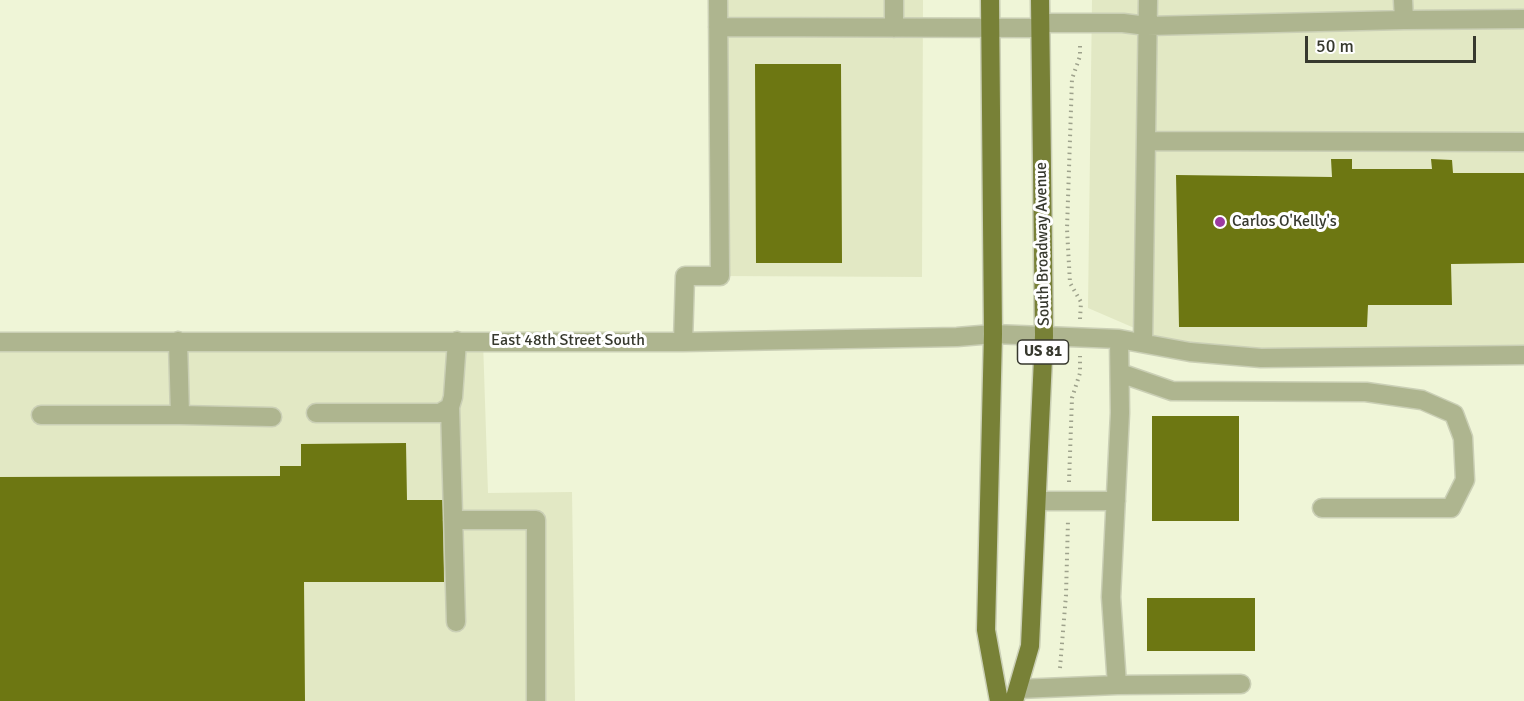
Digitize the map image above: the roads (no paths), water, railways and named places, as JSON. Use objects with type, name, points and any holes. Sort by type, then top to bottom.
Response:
[{"type":"main road","name":"US 81","points":[[990,0],[993,334],[986,630],[999,701]]},
{"type":"main road","name":"South Broadway Avenue","points":[[1016,695],[1030,646],[1044,336],[1040,0]]},
{"type":"street","points":[[683,342],[685,276],[720,276],[718,0]]},
{"type":"street","points":[[894,0],[894,28]]},
{"type":"street","points":[[1143,343],[1148,0]]},
{"type":"street","points":[[1403,0],[1404,20]]},
{"type":"street","points":[[718,27],[991,28],[1130,33],[1147,26],[1524,19]]},
{"type":"street","points":[[1146,141],[1524,142]]},
{"type":"street","name":"East 48th Street South","points":[[0,342],[683,342],[945,338],[993,334],[1119,339],[1190,352],[1261,358],[1524,355]]},
{"type":"street","points":[[1117,685],[1111,597],[1120,413],[1119,339]]},
{"type":"street","points":[[178,341],[180,415]]},
{"type":"street","points":[[456,622],[450,407],[453,397],[457,341]]},
{"type":"street","points":[[1120,373],[1172,391],[1366,392],[1422,400],[1454,414],[1463,438],[1464,480],[1451,508],[1322,508]]},
{"type":"street","points":[[316,413],[440,413],[450,407]]},
{"type":"street","points":[[41,415],[272,417]]},
{"type":"street","points":[[1038,501],[1116,501]]},
{"type":"street","points":[[453,520],[536,520],[536,701]]},
{"type":"street","points":[[1016,695],[1117,685],[1241,684]]},
{"type":"place","name":"Carlos O'Kelly's","points":[[1220,222]]}]
